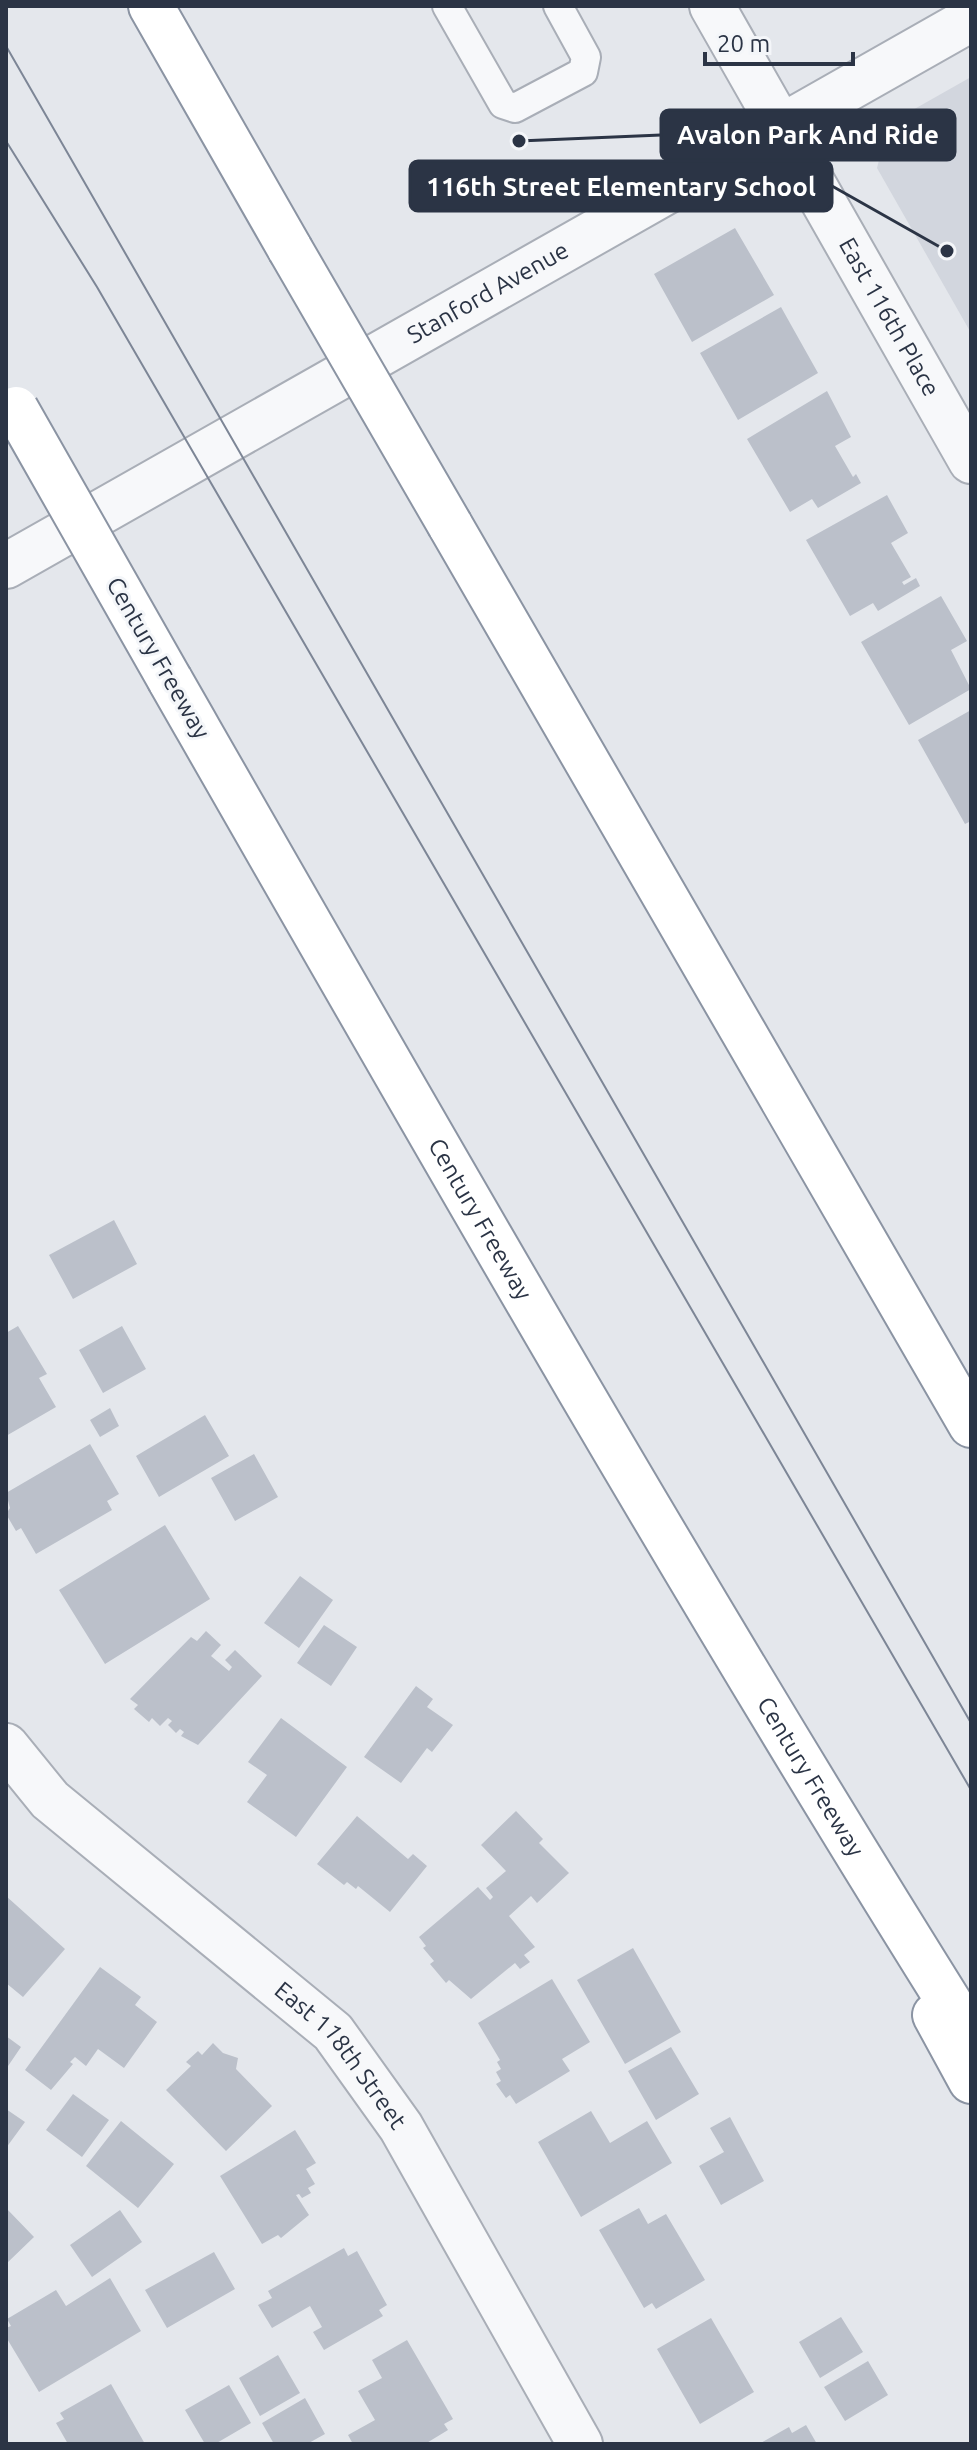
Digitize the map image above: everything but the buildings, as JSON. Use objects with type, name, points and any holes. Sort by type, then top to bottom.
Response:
[{"type":"highway","points":[[151,6],[971,1425]]},
{"type":"highway","name":"Century Freeway","points":[[11,400],[567,1371],[797,1760],[971,2037]]},
{"type":"highway","points":[[797,1760],[971,2081]]},
{"type":"street","name":"East 116th Place","points":[[712,6],[971,461]]},
{"type":"street","name":"Stanford Avenue","points":[[6,566],[971,19]]},
{"type":"street","name":"East 118th Street","points":[[6,1746],[50,1800],[333,2032],[401,2127],[580,2444]]},
{"type":"lane","points":[[447,6],[503,104],[515,108],[583,72],[586,57],[558,6]]},
{"type":"shaded area","points":[[971,77],[971,333],[877,168],[888,124]]},
{"type":"tram line","points":[[6,46],[971,1723]]},
{"type":"tram line","points":[[6,141],[97,287],[971,1790]]},
{"type":"place","name":"Avalon Park And Ride","points":[[519,141]]},
{"type":"place","name":"116th Street Elementary School","points":[[947,251]]}]
